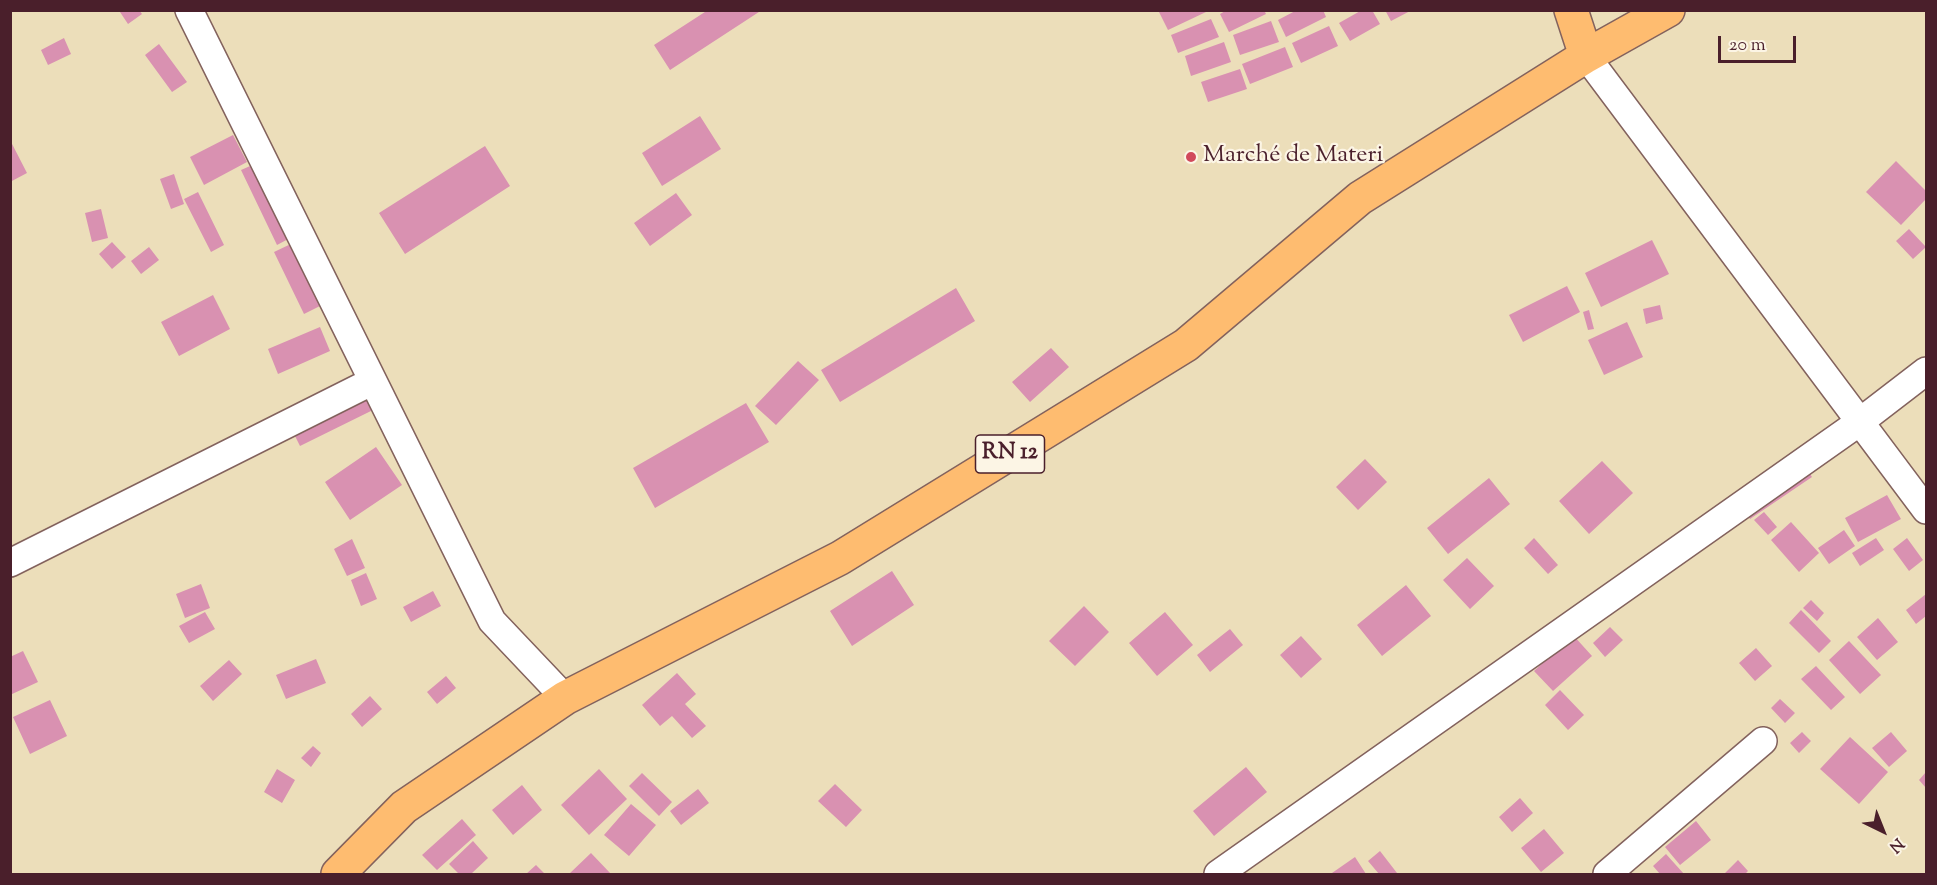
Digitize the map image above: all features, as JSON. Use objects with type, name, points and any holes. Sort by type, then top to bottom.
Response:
[{"type":"main road","points":[[1570,10],[1586,56]]},
{"type":"main road","name":"RN 12","points":[[338,874],[404,807],[565,698],[840,558],[1186,345],[1360,198],[1586,56],[1668,10]]},
{"type":"street","points":[[189,10],[492,621],[565,698]]},
{"type":"street","points":[[1586,56],[1926,510]]},
{"type":"street","points":[[1218,874],[1861,421],[1926,371]]},
{"type":"street","points":[[10,563],[373,381]]},
{"type":"street","points":[[1607,874],[1763,741]]},
{"type":"building","points":[[121,10],[139,10],[142,14],[128,24]]},
{"type":"building","points":[[708,10],[762,10],[670,70],[654,45]]},
{"type":"building","points":[[1163,10],[1205,10],[1206,12],[1168,30],[1159,12]]},
{"type":"building","points":[[1227,10],[1264,10],[1266,14],[1229,32],[1220,14]]},
{"type":"building","points":[[1297,10],[1323,10],[1326,17],[1286,37],[1278,20]]},
{"type":"building","points":[[1362,10],[1372,10],[1380,24],[1350,41],[1339,23]]},
{"type":"building","points":[[1385,10],[1412,10],[1391,21]]},
{"type":"building","points":[[1211,19],[1219,37],[1178,53],[1171,35]]},
{"type":"building","points":[[1271,21],[1279,42],[1240,55],[1233,35]]},
{"type":"building","points":[[1329,26],[1338,46],[1301,63],[1292,43]]},
{"type":"building","points":[[64,38],[71,54],[48,65],[41,50]]},
{"type":"building","points":[[1224,42],[1231,62],[1191,76],[1185,56]]},
{"type":"building","points":[[159,44],[187,82],[172,92],[145,55]]},
{"type":"building","points":[[1285,47],[1293,67],[1250,84],[1242,64]]},
{"type":"building","points":[[1240,69],[1247,89],[1208,102],[1201,82]]},
{"type":"building","points":[[700,116],[721,149],[662,186],[642,153]]},
{"type":"building","points":[[233,135],[247,162],[204,185],[190,157]]},
{"type":"building","points":[[10,140],[27,173],[10,182]]},
{"type":"building","points":[[485,146],[510,186],[405,254],[379,213]]},
{"type":"building","points":[[1896,161],[1926,191],[1926,199],[1901,225],[1866,192]]},
{"type":"building","points":[[257,163],[292,237],[277,245],[241,170]]},
{"type":"building","points":[[174,174],[184,204],[171,209],[160,179]]},
{"type":"building","points":[[198,192],[224,245],[211,252],[184,199]]},
{"type":"building","points":[[676,193],[692,215],[650,246],[634,223]]},
{"type":"building","points":[[101,209],[108,238],[92,242],[85,213]]},
{"type":"building","points":[[1909,229],[1926,247],[1913,259],[1896,241]]},
{"type":"building","points":[[1652,240],[1669,274],[1601,307],[1585,273]]},
{"type":"building","points":[[112,242],[126,257],[112,269],[99,254]]},
{"type":"building","points":[[295,242],[324,304],[304,314],[274,252]]},
{"type":"building","points":[[149,247],[159,260],[141,274],[131,261]]},
{"type":"building","points":[[1567,286],[1580,312],[1523,342],[1509,315]]},
{"type":"building","points":[[956,288],[975,321],[840,402],[821,370]]},
{"type":"building","points":[[213,295],[230,329],[179,356],[161,322]]},
{"type":"building","points":[[1660,305],[1663,319],[1646,324],[1643,309]]},
{"type":"building","points":[[1589,310],[1594,329],[1588,330],[1583,312]]},
{"type":"building","points":[[1627,322],[1643,357],[1604,375],[1588,340]]},
{"type":"building","points":[[320,327],[330,351],[278,374],[268,349]]},
{"type":"building","points":[[1051,348],[1069,367],[1030,402],[1012,382]]},
{"type":"building","points":[[798,361],[819,380],[776,425],[755,406]]},
{"type":"building","points":[[365,389],[375,409],[300,446],[290,426]]},
{"type":"building","points":[[746,403],[769,442],[655,508],[633,468]]},
{"type":"building","points":[[376,447],[402,485],[350,520],[325,482]]},
{"type":"building","points":[[1365,459],[1387,482],[1358,510],[1336,487]]},
{"type":"building","points":[[1602,461],[1633,493],[1589,534],[1559,501]]},
{"type":"building","points":[[1804,465],[1812,477],[1750,519],[1743,508]]},
{"type":"building","points":[[1489,478],[1510,504],[1448,554],[1427,528]]},
{"type":"building","points":[[1887,495],[1901,519],[1858,542],[1845,518]]},
{"type":"building","points":[[1764,512],[1777,527],[1768,535],[1754,520]]},
{"type":"building","points":[[1791,522],[1819,553],[1799,572],[1771,540]]},
{"type":"building","points":[[1844,530],[1855,546],[1829,564],[1818,548]]},
{"type":"building","points":[[1534,538],[1558,565],[1548,574],[1524,548]]},
{"type":"building","points":[[1876,538],[1884,550],[1860,566],[1852,553]]},
{"type":"building","points":[[1907,538],[1923,560],[1909,571],[1893,549]]},
{"type":"building","points":[[352,539],[365,568],[347,576],[334,549]]},
{"type":"building","points":[[1467,558],[1494,586],[1470,609],[1443,580]]},
{"type":"building","points":[[892,571],[914,605],[852,646],[830,611]]},
{"type":"building","points":[[366,573],[377,599],[361,606],[351,580]]},
{"type":"building","points":[[201,584],[210,608],[185,618],[176,594]]},
{"type":"building","points":[[1406,585],[1431,616],[1382,656],[1357,625]]},
{"type":"building","points":[[433,591],[441,606],[411,622],[403,607]]},
{"type":"building","points":[[1926,594],[1926,616],[1916,624],[1906,610]]},
{"type":"building","points":[[1811,600],[1824,613],[1817,621],[1803,608]]},
{"type":"building","points":[[1084,606],[1109,632],[1075,666],[1049,641]]},
{"type":"building","points":[[1801,610],[1831,641],[1819,653],[1789,623]]},
{"type":"building","points":[[205,612],[215,629],[189,643],[179,626]]},
{"type":"building","points":[[1165,612],[1193,645],[1157,676],[1129,643]]},
{"type":"building","points":[[1878,618],[1898,642],[1877,660],[1857,637]]},
{"type":"building","points":[[1610,627],[1623,640],[1605,657],[1593,643]]},
{"type":"building","points":[[1230,629],[1243,645],[1210,672],[1197,655]]},
{"type":"building","points":[[1573,635],[1592,656],[1553,691],[1534,671]]},
{"type":"building","points":[[1301,636],[1322,659],[1301,678],[1280,655]]},
{"type":"building","points":[[1849,641],[1881,675],[1860,694],[1829,660]]},
{"type":"building","points":[[1756,648],[1772,666],[1755,681],[1739,663]]},
{"type":"building","points":[[23,651],[38,682],[10,695],[10,657]]},
{"type":"building","points":[[316,659],[326,683],[286,699],[276,675]]},
{"type":"building","points":[[229,660],[242,674],[213,701],[200,686]]},
{"type":"building","points":[[1816,666],[1845,697],[1831,710],[1801,679]]},
{"type":"building","points":[[677,673],[696,694],[685,704],[706,726],[692,738],[672,716],[660,726],[642,705]]},
{"type":"building","points":[[446,676],[456,688],[437,704],[427,692]]},
{"type":"building","points":[[1560,690],[1584,715],[1568,730],[1545,705]]},
{"type":"building","points":[[370,696],[382,709],[362,727],[351,714]]},
{"type":"building","points":[[1780,699],[1795,713],[1785,723],[1771,708]]},
{"type":"building","points":[[50,700],[67,736],[30,754],[13,717]]},
{"type":"building","points":[[1802,732],[1811,741],[1799,753],[1790,743]]},
{"type":"building","points":[[1891,732],[1907,751],[1889,767],[1872,748]]},
{"type":"building","points":[[1850,737],[1888,772],[1859,804],[1820,769]]},
{"type":"building","points":[[313,746],[321,753],[311,767],[301,758]]},
{"type":"building","points":[[1246,767],[1267,792],[1214,836],[1193,811]]},
{"type":"building","points":[[277,769],[295,780],[282,803],[264,792]]},
{"type":"building","points":[[599,769],[627,799],[589,835],[561,805]]},
{"type":"building","points":[[1926,772],[1926,788],[1919,780]]},
{"type":"building","points":[[642,773],[672,802],[659,816],[629,786]]},
{"type":"building","points":[[835,784],[862,810],[846,827],[818,801]]},
{"type":"building","points":[[522,785],[542,810],[513,835],[492,810]]},
{"type":"building","points":[[698,789],[709,803],[681,825],[670,811]]},
{"type":"building","points":[[1520,798],[1533,813],[1512,832],[1499,817]]},
{"type":"building","points":[[631,804],[656,825],[629,856],[604,835]]},
{"type":"building","points":[[462,819],[476,835],[437,870],[422,855]]},
{"type":"building","points":[[1696,821],[1711,840],[1680,865],[1665,847]]},
{"type":"building","points":[[1544,829],[1564,853],[1541,872],[1521,848]]},
{"type":"building","points":[[473,841],[488,858],[471,874],[459,874],[449,864]]},
{"type":"building","points":[[1380,851],[1397,873],[1379,874],[1368,861]]},
{"type":"building","points":[[591,853],[611,874],[569,874]]},
{"type":"building","points":[[1666,854],[1684,874],[1660,874],[1653,866]]},
{"type":"building","points":[[1355,857],[1366,874],[1332,873]]},
{"type":"building","points":[[1738,860],[1748,871],[1745,874],[1724,874]]},
{"type":"building","points":[[536,865],[545,874],[526,874]]},
{"type":"place","name":"Marché de Materi","points":[[1191,157]]}]
